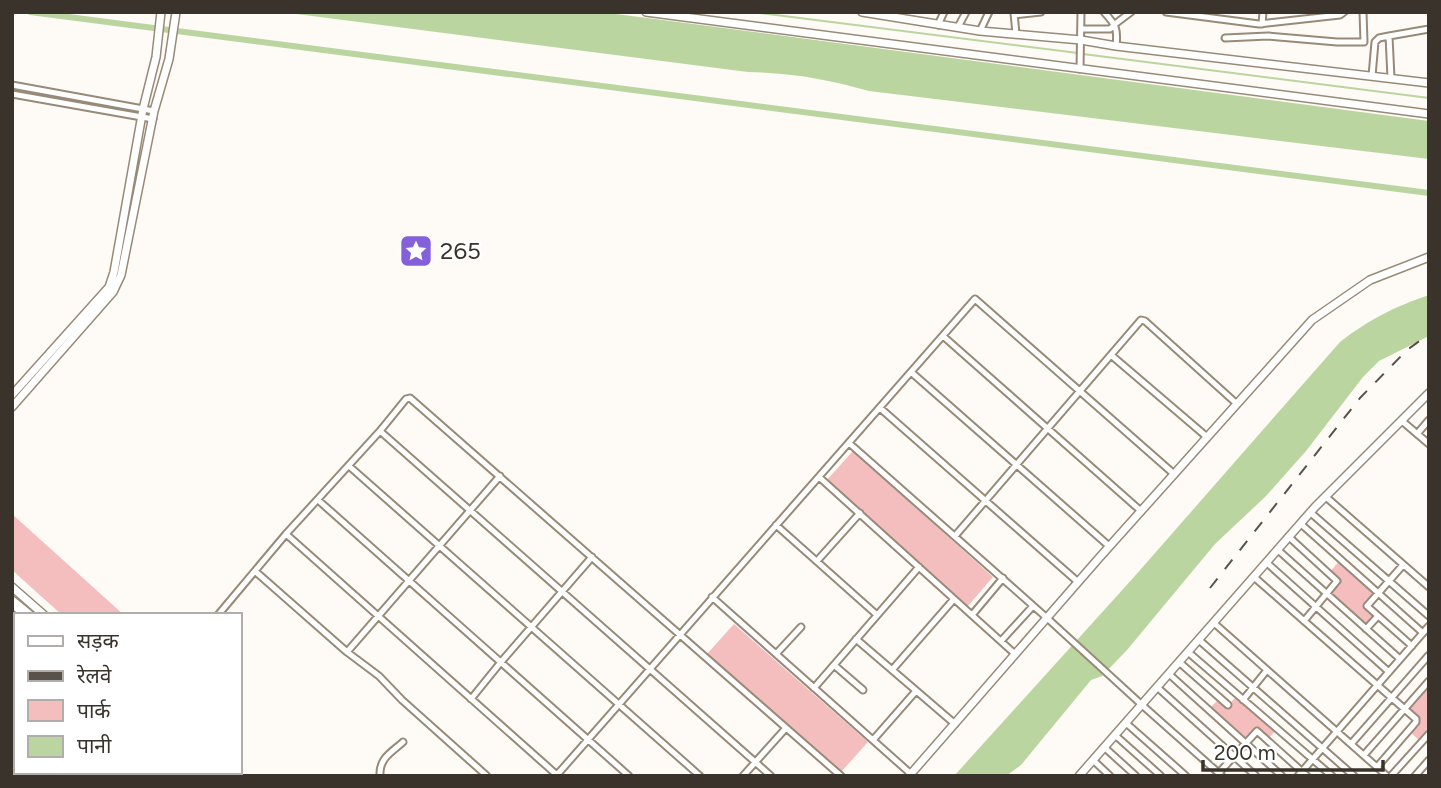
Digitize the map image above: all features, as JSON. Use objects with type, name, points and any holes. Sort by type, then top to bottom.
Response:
[{"type":"street","points":[[12,407],[16,392],[109,287],[114,272],[142,113],[156,57],[161,12]]},
{"type":"street","points":[[16,392],[113,292],[121,275],[154,115],[169,59],[176,12]]},
{"type":"street","points":[[646,12],[686,15],[1429,114]]},
{"type":"street","points":[[862,12],[901,15],[980,31],[1429,83]]},
{"type":"street","points":[[938,24],[944,12]]},
{"type":"street","points":[[958,27],[966,12]]},
{"type":"street","points":[[980,31],[989,12]]},
{"type":"street","points":[[1016,34],[1014,14],[1041,12]]},
{"type":"street","points":[[1080,67],[1081,12]]},
{"type":"street","points":[[1104,12],[1115,24],[1116,46]]},
{"type":"street","points":[[1082,29],[1112,28],[1131,12]]},
{"type":"street","points":[[1166,12],[1262,24],[1340,15],[1344,12]]},
{"type":"street","points":[[1262,24],[1263,12]]},
{"type":"street","points":[[1363,12],[1364,42]]},
{"type":"street","points":[[1372,76],[1375,42],[1379,38],[1429,29]]},
{"type":"street","points":[[1225,38],[1268,36],[1375,42]]},
{"type":"street","points":[[1390,36],[1391,78]]},
{"type":"street","points":[[12,85],[142,113]]},
{"type":"street","points":[[12,94],[154,115]]},
{"type":"street","points":[[712,597],[910,775],[1312,320],[1370,280],[1429,257]]},
{"type":"street","points":[[286,534],[557,775],[975,299],[1174,474]]},
{"type":"street","points":[[955,536],[1142,320],[1237,404]]},
{"type":"street","points":[[943,336],[1141,511]]},
{"type":"street","points":[[1111,355],[1207,437]]},
{"type":"street","points":[[911,372],[1110,546]]},
{"type":"street","points":[[1082,775],[1301,524],[1429,393]]},
{"type":"street","points":[[220,613],[286,534],[406,399],[410,398],[841,776]]},
{"type":"street","points":[[880,408],[1078,582]]},
{"type":"street","points":[[1417,434],[1429,420]]},
{"type":"street","points":[[1402,421],[1429,444]]},
{"type":"street","points":[[380,431],[771,776]]},
{"type":"street","points":[[849,443],[1003,578],[1219,775],[1256,731],[1302,774],[1429,626]]},
{"type":"street","points":[[349,466],[700,776]]},
{"type":"street","points":[[347,652],[500,476]]},
{"type":"street","points":[[819,477],[1015,654]]},
{"type":"street","points":[[1326,497],[1429,587]]},
{"type":"street","points":[[318,500],[629,776]]},
{"type":"street","points":[[817,561],[860,513]]},
{"type":"street","points":[[1311,513],[1429,616]]},
{"type":"street","points":[[1301,524],[1423,633]]},
{"type":"street","points":[[776,525],[877,615]]},
{"type":"street","points":[[1290,537],[1337,581],[1304,621]]},
{"type":"street","points":[[1278,550],[1400,659]]},
{"type":"street","points":[[471,699],[592,557]]},
{"type":"street","points":[[1328,572],[1339,559]]},
{"type":"street","points":[[1267,563],[1389,672]]},
{"type":"street","points":[[1403,565],[1367,607],[1412,646]]},
{"type":"street","points":[[814,688],[919,567]]},
{"type":"street","points":[[256,572],[347,652],[379,676],[487,776]]},
{"type":"street","points":[[1254,577],[1417,721],[1383,773]]},
{"type":"street","points":[[972,615],[1003,578]]},
{"type":"street","points":[[12,587],[42,613]]},
{"type":"street","points":[[892,670],[954,599]]},
{"type":"street","points":[[1002,641],[1033,606]]},
{"type":"street","points":[[1366,629],[1378,616]]},
{"type":"street","points":[[1214,623],[1383,773]]},
{"type":"street","points":[[776,654],[801,627]]},
{"type":"street","points":[[856,639],[954,724]]},
{"type":"street","points":[[1199,640],[1354,776]]},
{"type":"street","points":[[1188,652],[1332,776]]},
{"type":"street","points":[[1351,744],[1429,655]]},
{"type":"street","points":[[1180,662],[1229,704],[1253,687],[1267,670]]},
{"type":"street","points":[[834,665],[863,690]]},
{"type":"street","points":[[1168,674],[1282,776]]},
{"type":"street","points":[[1364,755],[1429,681]]},
{"type":"street","points":[[1157,687],[1256,776]]},
{"type":"street","points":[[873,740],[916,691]]},
{"type":"street","points":[[1208,710],[1219,697]]},
{"type":"street","points":[[1126,723],[1186,776]]},
{"type":"street","points":[[743,776],[786,727]]},
{"type":"street","points":[[1408,732],[1420,743]]},
{"type":"street","points":[[1268,741],[1276,733]]},
{"type":"street","points":[[1383,773],[1429,734]]},
{"type":"street","points":[[1115,735],[1161,776]]},
{"type":"street","points":[[380,776],[383,760],[403,742]]},
{"type":"street","points":[[1104,747],[1136,776]]},
{"type":"street","points":[[1093,760],[1110,776]]},
{"type":"street","points":[[1415,776],[1429,760]]},
{"type":"street","points":[[1149,776],[1154,770]]},
{"type":"green space","points":[[853,451],[993,577],[967,607],[826,481]]},
{"type":"green space","points":[[12,514],[122,613],[60,613],[12,570]]},
{"type":"green space","points":[[1339,561],[1376,594],[1365,606],[1376,616],[1366,627],[1329,594],[1340,581],[1330,572]]},
{"type":"green space","points":[[734,624],[868,742],[841,772],[707,654]]},
{"type":"green space","points":[[1429,684],[1429,731],[1420,741],[1409,731],[1419,720],[1407,709]]},
{"type":"green space","points":[[1239,693],[1278,728],[1268,739],[1256,729],[1245,741],[1209,709],[1219,699],[1228,706]]},
{"type":"water","points":[[281,12],[600,12],[655,19],[1429,121],[1429,159],[869,91],[795,75],[748,72]]},
{"type":"water","points":[[1429,295],[1429,336],[1379,361],[1363,377],[1306,451],[1265,497],[1215,544],[1127,650],[1102,676],[1091,680],[1021,765],[1006,776],[954,776],[1134,577],[1340,342],[1383,314]]},
{"type":"waterway","points":[[30,12],[1429,193]]},
{"type":"waterway","points":[[753,12],[1078,53]]},
{"type":"waterway","points":[[1083,54],[1429,98]]},
{"type":"railway","points":[[1210,588],[1360,398],[1407,350],[1429,334]]},
{"type":"place","name":"265","points":[[416,251]]}]
